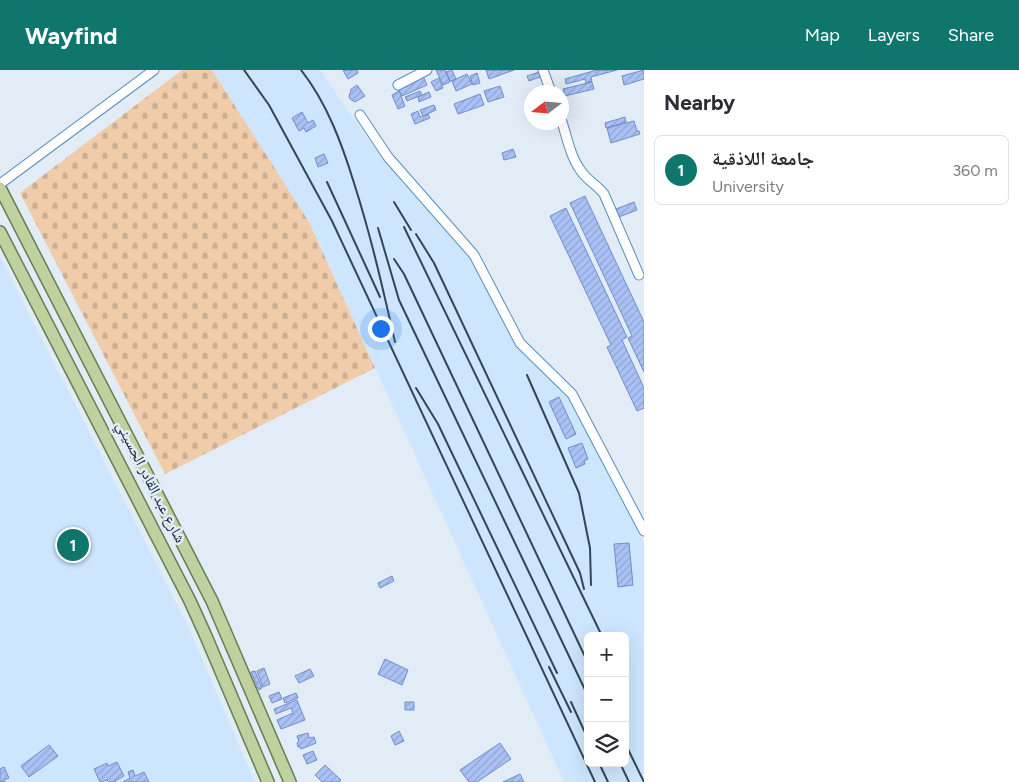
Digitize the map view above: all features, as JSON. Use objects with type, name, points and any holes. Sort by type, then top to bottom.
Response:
[{"type":"main road","name":"شارع عبد القادر الحسيني","points":[[0,188],[212,601],[290,782]]},
{"type":"main road","name":"شارع عبد القادر الحسيني","points":[[0,232],[190,602],[268,782]]},
{"type":"street","points":[[0,184],[154,70]]},
{"type":"street","points":[[398,85],[427,70]]},
{"type":"street","points":[[542,70],[548,85]]},
{"type":"street","points":[[360,115],[388,156],[474,255],[520,343],[572,394],[644,531]]},
{"type":"street","points":[[565,130],[577,164],[582,172],[598,185],[604,194],[639,275]]},
{"type":"shaded area","points":[[212,70],[320,70],[367,138],[394,172],[471,260],[516,346],[568,395],[644,543],[644,782],[564,782],[309,222]]},
{"type":"shaded area","points":[[0,257],[188,626],[255,782],[0,782]]},
{"type":"green space","points":[[182,70],[212,70],[309,222],[375,368],[165,474],[20,193]]},
{"type":"building","points":[[343,70],[357,70],[358,73],[348,79]]},
{"type":"building","points":[[436,70],[445,70],[450,82],[443,85]]},
{"type":"building","points":[[452,70],[456,79],[450,81],[446,72]]},
{"type":"building","points":[[486,70],[514,70],[489,79]]},
{"type":"building","points":[[597,70],[617,70],[591,77],[592,81],[586,83],[585,79],[566,84],[565,79]]},
{"type":"building","points":[[644,70],[644,79],[624,85],[622,76]]},
{"type":"building","points":[[539,72],[540,77],[529,81],[527,76]]},
{"type":"building","points":[[477,73],[480,83],[473,85],[470,76]]},
{"type":"building","points":[[467,74],[472,84],[456,91],[452,81]]},
{"type":"building","points":[[423,76],[427,85],[402,96],[398,88]]},
{"type":"building","points":[[439,78],[443,88],[436,91],[431,82]]},
{"type":"building","points":[[592,82],[594,89],[569,95],[569,88]]},
{"type":"building","points":[[357,85],[365,96],[355,102],[349,96],[350,90]]},
{"type":"building","points":[[500,86],[504,97],[488,102],[484,91]]},
{"type":"building","points":[[399,91],[405,106],[398,109],[392,95]]},
{"type":"building","points":[[420,91],[422,95],[407,101],[405,97]]},
{"type":"building","points":[[429,92],[431,97],[419,102],[418,97]]},
{"type":"building","points":[[480,94],[484,105],[458,114],[454,104]]},
{"type":"building","points":[[434,105],[436,110],[423,116],[420,110]]},
{"type":"building","points":[[418,111],[420,117],[428,114],[430,118],[415,124],[411,114]]},
{"type":"building","points":[[302,112],[308,123],[313,120],[316,126],[306,132],[304,128],[299,131],[292,118]]},
{"type":"building","points":[[625,117],[626,122],[606,128],[605,123]]},
{"type":"building","points":[[634,121],[640,134],[611,143],[607,128]]},
{"type":"building","points":[[513,149],[516,157],[504,160],[502,153]]},
{"type":"building","points":[[324,154],[328,163],[318,167],[315,158]]},
{"type":"building","points":[[585,196],[644,322],[644,372],[628,338],[632,336],[570,203]]},
{"type":"building","points":[[634,202],[637,210],[619,217],[616,209]]},
{"type":"building","points":[[566,208],[627,337],[622,340],[644,388],[644,408],[637,411],[607,347],[611,345],[550,216]]},
{"type":"building","points":[[559,397],[576,434],[566,439],[549,402]]},
{"type":"building","points":[[582,443],[588,459],[584,461],[585,464],[576,468],[568,448]]},
{"type":"building","points":[[629,543],[633,585],[618,587],[614,544]]},
{"type":"building","points":[[392,576],[394,581],[380,588],[378,583]]},
{"type":"building","points":[[385,659],[408,670],[402,685],[378,674]]},
{"type":"building","points":[[264,668],[270,684],[263,687],[257,671]]},
{"type":"building","points":[[310,669],[314,676],[299,683],[295,676]]},
{"type":"building","points":[[255,671],[262,688],[259,690],[251,672]]},
{"type":"building","points":[[279,692],[282,699],[272,703],[269,696]]},
{"type":"building","points":[[296,693],[298,698],[285,703],[283,698]]},
{"type":"building","points":[[297,700],[305,720],[281,729],[277,720],[293,713],[291,708],[276,714],[274,709]]},
{"type":"building","points":[[405,702],[414,702],[414,710],[405,710]]},
{"type":"building","points":[[399,731],[404,741],[395,745],[391,736]]},
{"type":"building","points":[[308,733],[309,738],[314,737],[316,743],[301,749],[298,747],[297,736]]},
{"type":"building","points":[[500,743],[511,759],[477,782],[469,782],[460,770]]},
{"type":"building","points":[[49,745],[58,756],[29,777],[21,766]]},
{"type":"building","points":[[313,751],[317,760],[307,764],[303,755]]},
{"type":"building","points":[[117,762],[124,776],[116,782],[109,782],[107,780],[100,782],[94,769],[107,763],[108,766]]},
{"type":"building","points":[[325,765],[341,780],[339,782],[322,782],[315,775]]},
{"type":"building","points":[[4,767],[9,778],[4,780],[5,782],[0,782],[0,769]]},
{"type":"building","points":[[133,770],[135,776],[144,772],[149,782],[123,782],[130,778],[128,772]]},
{"type":"building","points":[[520,774],[524,782],[503,782]]},
{"type":"railway","points":[[244,70],[269,105],[332,221],[595,782]]},
{"type":"railway","points":[[301,70],[319,96],[333,124],[344,154],[371,243],[395,342]]},
{"type":"railway","points":[[327,182],[380,297]]},
{"type":"railway","points":[[394,202],[411,230]]},
{"type":"railway","points":[[404,227],[600,632]]},
{"type":"railway","points":[[378,228],[399,300],[584,688]]},
{"type":"railway","points":[[416,234],[434,263],[580,573],[584,589]]},
{"type":"railway","points":[[394,259],[404,274],[584,655]]},
{"type":"railway","points":[[527,375],[579,493],[590,548],[591,585]]},
{"type":"railway","points":[[416,388],[438,424],[557,673]]},
{"type":"railway","points":[[549,667],[571,712]]},
{"type":"railway","points":[[571,702],[584,730]]},
{"type":"railway","points":[[629,751],[644,782]]},
{"type":"railway","points":[[601,767],[608,782]]},
{"type":"railway","points":[[622,767],[629,782]]},
{"type":"place","name":"جامعة اللاذقية","points":[[73,545]]}]
